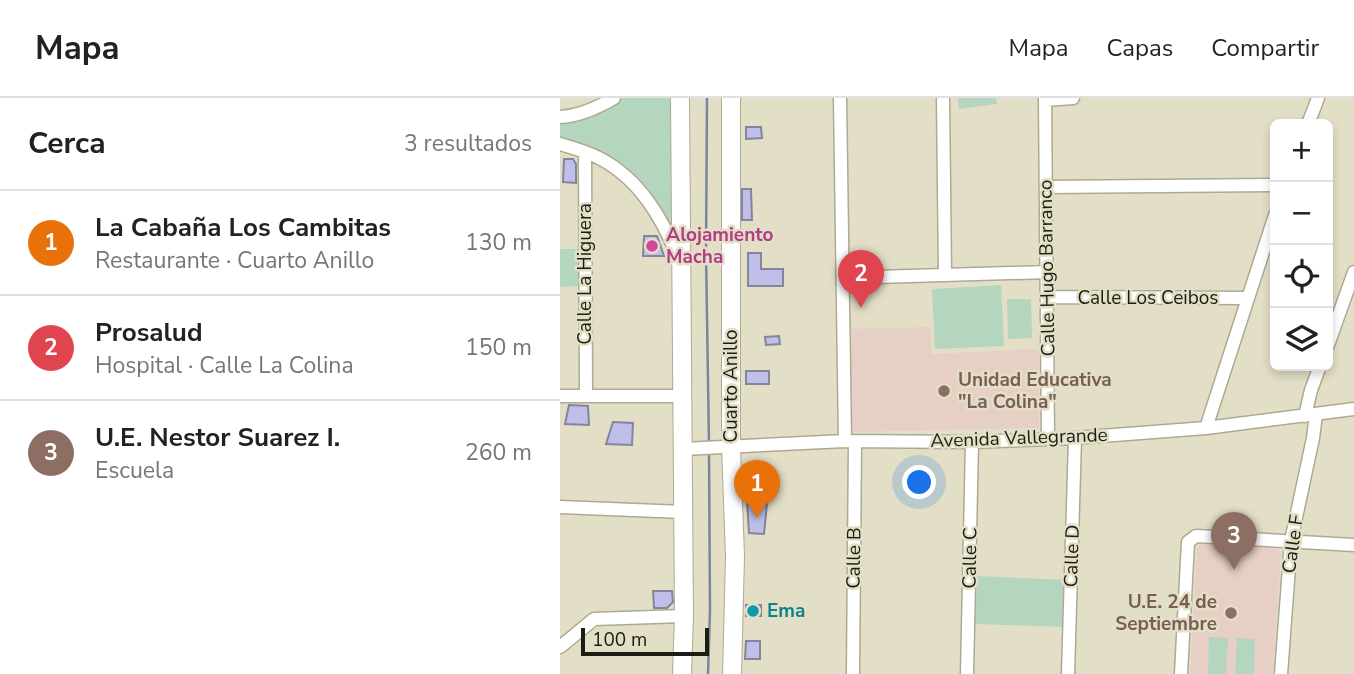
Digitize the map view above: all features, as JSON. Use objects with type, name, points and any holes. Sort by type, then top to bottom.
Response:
[{"type":"highway","points":[[680,98],[684,616],[682,674]]},
{"type":"highway","name":"Cuarto Anillo","points":[[731,98],[716,447],[735,556],[732,674]]},
{"type":"street","points":[[560,117],[573,117],[614,98]]},
{"type":"street","name":"Calle B","points":[[840,98],[843,278],[850,441],[853,674]]},
{"type":"street","points":[[943,98],[945,274]]},
{"type":"street","points":[[1045,99],[1073,98]]},
{"type":"street","points":[[1310,119],[1318,98]]},
{"type":"street","name":"Calle Hugo Barranco","points":[[1045,99],[1048,439]]},
{"type":"street","points":[[560,144],[601,159],[621,172],[644,194],[667,230],[681,263]]},
{"type":"street","name":"Calle La Higuera","points":[[585,152],[586,396]]},
{"type":"street","points":[[1046,187],[1270,185]]},
{"type":"street","points":[[1206,428],[1270,230]]},
{"type":"street","points":[[843,278],[1047,272]]},
{"type":"street","points":[[1333,331],[1354,272]]},
{"type":"street","name":"Calle Los Ceibos","points":[[1048,297],[1248,298]]},
{"type":"street","name":"Calle F","points":[[1280,674],[1291,541],[1313,438],[1311,390],[1318,371]]},
{"type":"street","points":[[560,396],[682,396]]},
{"type":"street","name":"Avenida Vallegrande","points":[[683,449],[850,441],[972,442],[1075,438],[1206,428],[1354,409]]},
{"type":"street","name":"Calle D","points":[[1068,674],[1075,438]]},
{"type":"street","name":"Calle C","points":[[967,674],[972,442]]},
{"type":"street","points":[[560,507],[683,512]]},
{"type":"street","points":[[1181,674],[1188,542],[1196,536],[1354,545]]},
{"type":"street","points":[[560,647],[594,619],[684,616]]},
{"type":"shaded area","name":"Unidad Educativa \"La Colina\"","points":[[931,327],[931,354],[1039,349],[1039,428],[851,432],[848,329]]},
{"type":"shaded area","points":[[1202,544],[1276,548],[1281,553],[1273,674],[1190,674],[1197,548]]},
{"type":"green space","points":[[624,98],[673,98],[673,230],[652,194],[628,170],[599,152],[560,139],[560,124],[578,122],[594,116]]},
{"type":"green space","points":[[958,98],[996,98],[997,104],[959,109]]},
{"type":"green space","points":[[560,249],[580,249],[581,286],[560,287]]},
{"type":"green space","points":[[1001,285],[1004,346],[935,349],[932,289]]},
{"type":"green space","points":[[1007,299],[1031,299],[1032,338],[1008,339]]},
{"type":"green space","points":[[977,576],[1067,580],[1066,627],[975,624]]},
{"type":"green space","points":[[1209,637],[1228,638],[1226,674],[1208,674]]},
{"type":"green space","points":[[1237,638],[1255,639],[1254,674],[1235,674]]},
{"type":"building","points":[[746,127],[761,127],[762,138],[746,139]]},
{"type":"building","points":[[564,159],[573,159],[576,164],[576,183],[563,182]]},
{"type":"building","points":[[742,189],[751,189],[752,220],[742,220]]},
{"type":"building","name":"Alojamiento Macha","points":[[644,236],[657,236],[664,256],[643,256]]},
{"type":"building","points":[[748,253],[761,253],[761,269],[783,269],[783,286],[748,286]]},
{"type":"building","points":[[779,336],[780,344],[766,345],[765,337]]},
{"type":"building","points":[[746,371],[769,371],[769,384],[746,384]]},
{"type":"building","points":[[569,405],[588,406],[589,425],[565,424]]},
{"type":"building","points":[[613,422],[633,423],[632,445],[606,444]]},
{"type":"building","points":[[747,481],[768,482],[767,490],[747,489]]},
{"type":"building","points":[[747,500],[767,503],[764,534],[749,533]]},
{"type":"building","points":[[653,591],[672,591],[673,602],[667,608],[654,608]]},
{"type":"building","name":"Ema","points":[[746,605],[761,605],[761,616],[746,616]]},
{"type":"building","points":[[746,641],[760,641],[760,659],[745,659]]},
{"type":"waterway","points":[[707,98],[709,445]]},
{"type":"waterway","points":[[708,674],[709,451]]},
{"type":"place","name":"Alojamiento Macha","points":[[652,246]]},
{"type":"place","name":"Prosalud","points":[[861,308]]},
{"type":"place","name":"Unidad Educativa \"La Colina\"","points":[[944,391]]},
{"type":"place","name":"La Cabaña Los Cambitas","points":[[757,518]]},
{"type":"place","name":"U.E. Nestor Suarez I.","points":[[1234,570]]},
{"type":"place","name":"Ema","points":[[753,611]]},
{"type":"place","name":"U.E. 24 de Septiembre","points":[[1231,613]]}]
